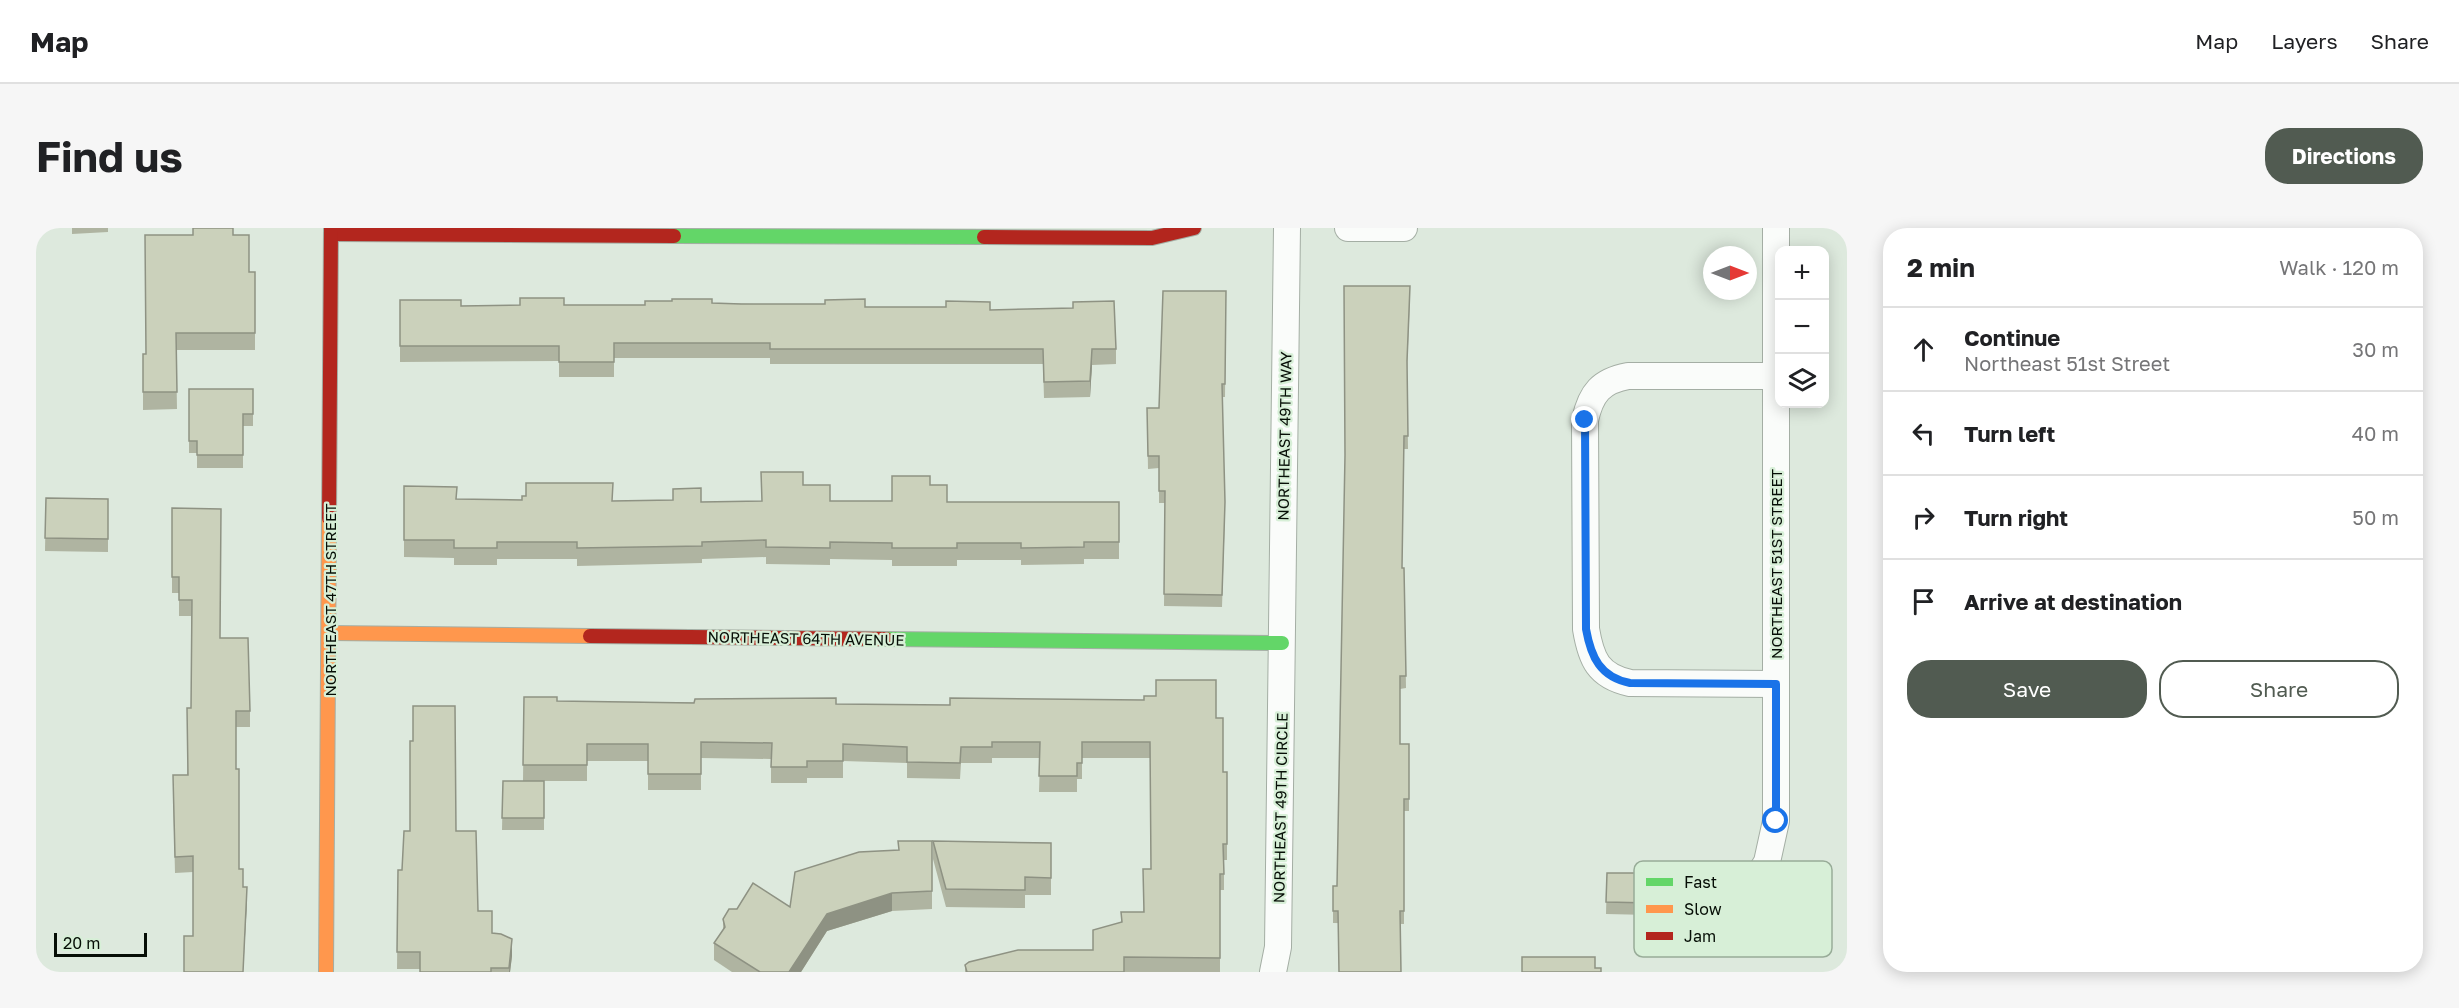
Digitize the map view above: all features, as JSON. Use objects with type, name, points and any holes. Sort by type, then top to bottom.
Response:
[{"type":"street","points":[[331,231],[1152,238],[1194,228]]},
{"type":"street","name":"NORTHEAST 49TH WAY","points":[[1282,643],[1287,228]]},
{"type":"street","points":[[1348,228],[1404,228]]},
{"type":"street","name":"NORTHEAST 51ST STREET","points":[[1776,228],[1776,354]]},
{"type":"street","name":"NORTHEAST 47TH STREET","points":[[326,972],[331,231]]},
{"type":"street","points":[[1775,376],[1628,376],[1613,378],[1599,386],[1589,402],[1585,420],[1586,629],[1590,650],[1599,667],[1614,680],[1630,683],[1776,684]]},
{"type":"street","name":"NORTHEAST 51ST STREET","points":[[1767,861],[1776,821],[1776,408]]},
{"type":"street","name":"NORTHEAST 64TH AVENUE","points":[[330,633],[1282,643]]},
{"type":"street","name":"NORTHEAST 49TH CIRCLE","points":[[1273,972],[1278,946],[1282,643]]},
{"type":"building","points":[[193,228],[233,228],[233,235],[249,235],[249,272],[255,272],[255,333],[176,333],[177,392],[143,392],[143,354],[146,354],[145,235],[193,235]]},
{"type":"building","points":[[1344,286],[1410,286],[1407,361],[1408,436],[1404,436],[1402,568],[1404,568],[1406,676],[1400,676],[1400,744],[1409,744],[1409,799],[1404,799],[1404,911],[1400,911],[1401,972],[1339,972],[1338,911],[1333,911],[1333,886],[1337,886],[1345,455]]},
{"type":"building","points":[[1163,291],[1226,291],[1225,384],[1222,384],[1225,502],[1222,595],[1164,594],[1165,491],[1159,491],[1159,456],[1148,456],[1147,408],[1159,408]]},
{"type":"building","points":[[520,298],[564,298],[564,305],[645,305],[645,301],[672,301],[672,299],[712,299],[712,303],[741,304],[825,304],[825,300],[865,299],[865,307],[946,307],[946,301],[990,302],[990,310],[1073,308],[1073,302],[1114,301],[1116,349],[1092,349],[1090,381],[1044,382],[1043,349],[770,349],[770,343],[614,343],[614,362],[559,362],[559,346],[400,346],[400,300],[461,300],[461,306],[520,305]]},
{"type":"building","points":[[189,389],[253,389],[253,414],[243,414],[243,455],[197,455],[197,441],[189,441]]},
{"type":"building","points":[[761,472],[803,472],[803,485],[830,485],[830,501],[892,501],[892,476],[930,476],[930,485],[947,485],[947,502],[1119,502],[1119,542],[1084,542],[1084,547],[1021,548],[1021,543],[957,543],[957,548],[892,548],[892,543],[830,542],[830,548],[766,547],[766,540],[702,542],[702,546],[577,548],[577,542],[497,542],[497,548],[454,548],[454,540],[404,540],[404,486],[457,487],[456,499],[522,500],[522,496],[526,496],[526,483],[613,483],[612,501],[673,500],[673,489],[701,488],[701,502],[762,501]]},
{"type":"building","points":[[46,498],[108,499],[108,539],[45,538]]},
{"type":"building","points":[[172,508],[221,509],[220,638],[248,638],[250,711],[236,711],[236,769],[239,769],[239,869],[243,869],[243,887],[247,887],[243,972],[184,972],[184,936],[193,936],[193,856],[175,857],[173,775],[188,775],[187,708],[191,708],[192,600],[179,600],[179,577],[172,577]]},
{"type":"building","points":[[1156,680],[1216,680],[1216,718],[1223,718],[1223,772],[1227,772],[1227,844],[1223,844],[1224,874],[1220,874],[1220,958],[1124,957],[1124,972],[967,972],[965,965],[969,962],[1018,950],[1093,950],[1093,930],[1122,922],[1121,912],[1144,912],[1143,869],[1151,869],[1150,742],[1082,742],[1082,763],[1077,763],[1077,776],[1039,776],[1040,742],[992,742],[992,747],[961,747],[960,763],[907,762],[907,747],[843,744],[843,761],[807,761],[807,767],[771,767],[772,743],[701,742],[701,774],[648,774],[648,744],[587,744],[587,765],[523,765],[524,697],[557,697],[557,701],[694,703],[695,699],[836,698],[836,704],[950,705],[950,698],[1144,700],[1144,696],[1156,696]]},
{"type":"building","points":[[413,706],[455,706],[456,831],[476,831],[478,911],[492,911],[492,933],[512,939],[509,968],[491,968],[491,972],[420,972],[420,952],[397,952],[398,870],[402,870],[404,831],[410,831],[410,741],[413,741]]},
{"type":"building","points":[[503,781],[544,781],[544,818],[502,818]]},
{"type":"building","points":[[898,841],[932,841],[932,891],[892,893],[827,914],[789,972],[760,972],[714,943],[725,927],[723,919],[729,909],[737,909],[753,883],[790,907],[795,872],[859,852],[899,850]]},
{"type":"building","points":[[933,841],[1051,843],[1051,878],[1025,877],[1025,890],[946,889]]},
{"type":"building","points":[[1607,873],[1634,873],[1634,903],[1606,902]]},
{"type":"building","points":[[1522,957],[1595,957],[1595,968],[1601,968],[1601,972],[1522,972]]},
{"type":"traffic: fast","points":[[674,236],[984,237]]},
{"type":"traffic: fast","points":[[886,639],[1282,643]]},
{"type":"traffic: slow","points":[[326,972],[329,518]]},
{"type":"traffic: slow","points":[[330,633],[590,636]]},
{"type":"traffic: jam","points":[[329,518],[331,228]]},
{"type":"traffic: jam","points":[[984,237],[1152,238],[1194,228]]},
{"type":"traffic: jam","points":[[331,234],[674,236]]},
{"type":"traffic: jam","points":[[590,636],[886,639]]},
{"type":"route","points":[[1585,420],[1586,629],[1590,650],[1599,667],[1614,680],[1630,683],[1776,684],[1776,821]]}]
